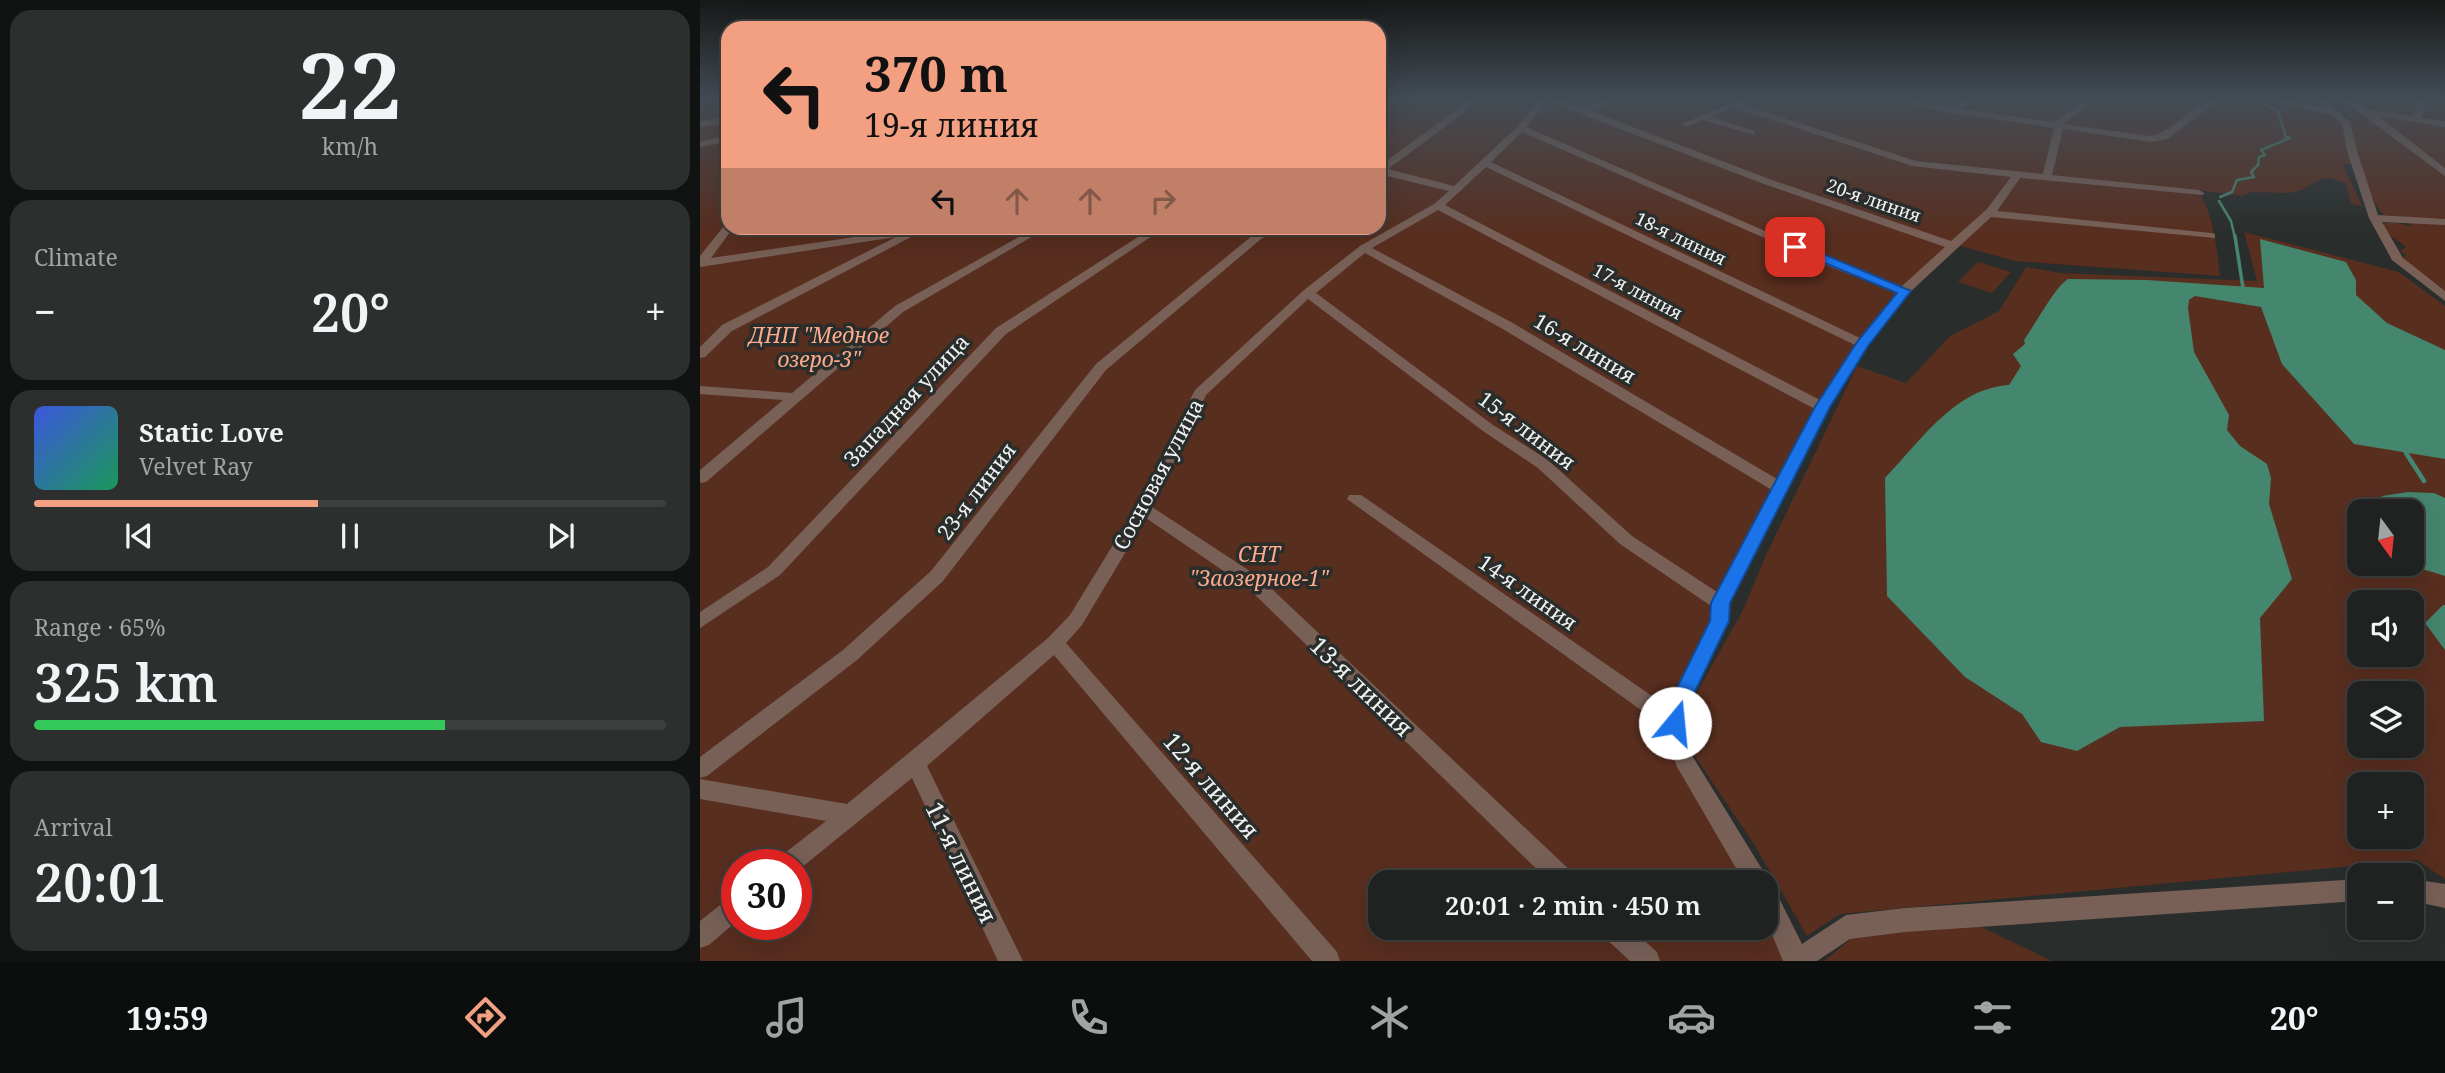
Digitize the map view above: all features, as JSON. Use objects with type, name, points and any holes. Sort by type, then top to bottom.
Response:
[{"type":"street","points":[[1386,166],[1416,144]]},
{"type":"street","name":"Сосновая улица","points":[[808,849],[915,763],[1055,643],[1076,620],[1143,509],[1200,393],[1308,293],[1364,248],[1438,206],[1505,144]]},
{"type":"street","points":[[1557,144],[1837,266],[1904,291]]},
{"type":"street","name":"20-я линия","points":[[1669,144],[1768,182],[1951,245]]},
{"type":"street","points":[[1853,144],[1915,164],[2199,194]]},
{"type":"street","points":[[2047,177],[2054,144]]},
{"type":"street","points":[[2351,144],[2374,218],[2401,264],[2445,297]]},
{"type":"street","points":[[2408,144],[2445,173]]},
{"type":"street","name":"18-я линия","points":[[1486,163],[1862,344]]},
{"type":"street","points":[[1386,172],[1456,190]]},
{"type":"street","points":[[1750,870],[1683,759],[1675,723],[1677,708],[1719,621],[1720,603],[1823,407],[1862,344],[1904,291],[1951,245],[1989,213],[2018,174]]},
{"type":"street","name":"17-я линия","points":[[1438,206],[1823,407]]},
{"type":"street","points":[[1989,213],[2211,236]]},
{"type":"street","points":[[2374,218],[2445,222]]},
{"type":"street","points":[[700,263],[722,235]]},
{"type":"street","points":[[700,263],[861,235]]},
{"type":"street","points":[[700,354],[727,328],[910,235]]},
{"type":"street","points":[[700,478],[899,309],[1030,235]]},
{"type":"street","name":"Западная улица","points":[[700,621],[774,571],[1001,331],[1148,235]]},
{"type":"street","name":"23-я линия","points":[[700,769],[850,655],[937,576],[1101,367],[1261,235]]},
{"type":"street","name":"16-я линия","points":[[1364,248],[1506,325],[1782,489]]},
{"type":"street","name":"15-я линия","points":[[1308,293],[1488,428],[1543,464],[1626,540],[1720,603]]},
{"type":"street","points":[[700,390],[794,397]]},
{"type":"street","name":"14-я линия","points":[[1354,499],[1675,723]]},
{"type":"street","name":"13-я линия","points":[[1143,509],[1253,582],[1553,870]]},
{"type":"street","name":"12-я линия","points":[[1055,643],[1328,961]]},
{"type":"street","name":"11-я линия","points":[[915,763],[1011,961]]},
{"type":"street","points":[[700,789],[851,814]]},
{"type":"street","points":[[1778,919],[1788,939],[1803,956],[1846,927],[1892,921],[2347,891]]},
{"type":"street","points":[[2424,892],[2445,896]]},
{"type":"street","points":[[700,936],[721,919]]},
{"type":"street","points":[[1626,940],[1648,961]]},
{"type":"green space","name":"СНТ \"Заозерное-1\"","points":[[700,144],[721,144],[721,235],[1386,235],[1386,144],[2349,144],[2356,164],[2343,164],[2362,206],[2351,204],[2346,183],[2329,178],[2320,179],[2302,190],[2289,193],[2251,192],[2243,196],[2197,190],[2211,219],[2220,276],[2015,261],[1953,244],[1862,344],[1720,603],[1675,723],[1751,870],[1368,870],[1368,940],[1778,940],[1778,923],[1795,961],[700,961]]},
{"type":"green space","points":[[2355,144],[2445,144],[2445,297],[2402,259],[2406,255],[2400,251],[2406,247],[2386,232],[2383,224],[2391,222],[2412,226],[2404,217],[2384,215],[2368,190]]},
{"type":"green space","points":[[2244,232],[2399,272],[2445,306],[2445,879],[2417,860],[2347,863],[2347,867],[1840,914],[1807,936],[1778,886],[1778,870],[1769,870],[1696,758],[1686,712],[1743,610],[1766,555],[1857,366],[1906,383],[1950,336],[1999,311],[2026,267],[2061,273],[2257,281]]},
{"type":"green space","points":[[1978,262],[2011,272],[1992,293],[1958,282]]},
{"type":"green space","points":[[1979,926],[2052,961],[1824,961],[1852,938],[1899,929]]},
{"type":"shaded area","points":[[2260,239],[2346,262],[2356,280],[2356,295],[2387,323],[2445,350],[2445,459],[2354,444],[2282,364],[2261,307],[2195,296],[2189,300],[2194,352],[2229,415],[2227,430],[2240,446],[2267,464],[2271,478],[2269,504],[2292,579],[2260,618],[2264,721],[2120,727],[2077,751],[2041,742],[2022,714],[1965,677],[1887,596],[1885,478],[1955,406],[1990,388],[2009,385],[2021,366],[2013,354],[2025,344],[2024,340],[2045,307],[2068,279],[2147,280],[2264,288]]},
{"type":"shaded area","points":[[2408,492],[2434,493],[2445,498],[2445,576],[2424,569],[2424,499],[2381,499],[2382,496]]},
{"type":"shaded area","points":[[2445,605],[2445,650],[2425,623]]},
{"type":"waterway","points":[[2220,197],[2232,192],[2237,180],[2254,177],[2251,172],[2258,165],[2259,157],[2265,155],[2261,150],[2276,144]]},
{"type":"waterway","points":[[2219,201],[2231,221],[2235,238]]},
{"type":"waterway","points":[[2235,236],[2243,288]]},
{"type":"waterway","points":[[2406,453],[2424,481]]},
{"type":"route","points":[[1675,723],[1677,708],[1719,621],[1720,603],[1823,407],[1862,344],[1904,291],[1795,247]]},
{"type":"park label","name":"ДНП \"Медное озеро-3\"","points":[[819,347]]}]
